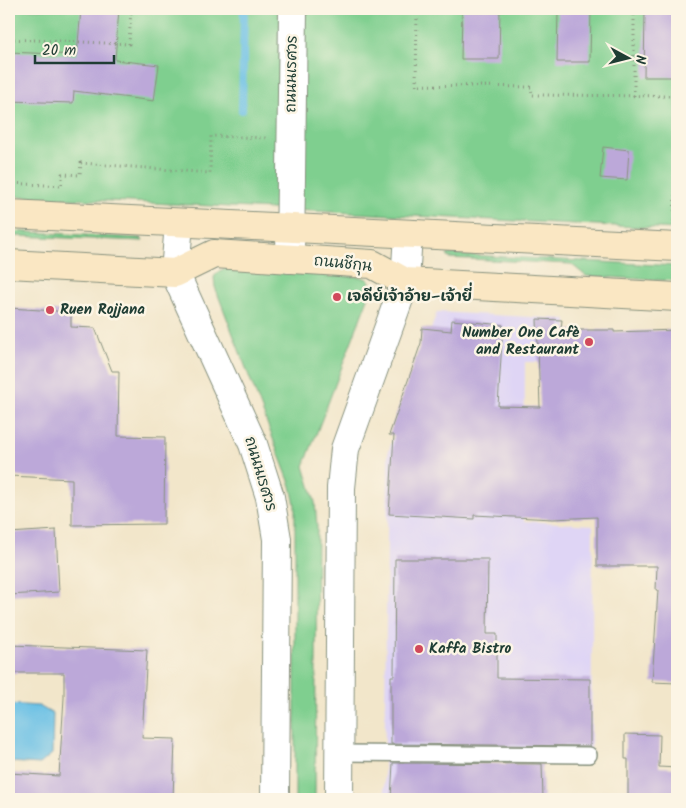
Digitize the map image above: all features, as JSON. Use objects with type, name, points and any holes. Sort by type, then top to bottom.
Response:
[{"type":"main road","name":"ถนนชีกุน","points":[[9,214],[674,247]]},
{"type":"main road","name":"ถนนชีกุน","points":[[9,264],[175,273],[214,254],[372,264],[405,282],[677,297]]},
{"type":"street","name":"ถนนนเรศวร","points":[[290,259],[293,9]]},
{"type":"street","name":"ถนนนเรศวร","points":[[179,223],[175,273],[252,444],[270,497],[277,539],[274,799]]},
{"type":"street","points":[[340,799],[341,488],[345,448],[405,282],[408,234]]},
{"type":"lane","points":[[340,753],[589,755]]},
{"type":"path","points":[[9,39],[130,44],[130,9]]},
{"type":"path","points":[[417,9],[416,85],[531,86],[532,95],[677,96]]},
{"type":"path","points":[[634,9],[634,96]]},
{"type":"path","points":[[9,183],[62,186],[62,174],[80,175],[81,163],[210,173],[211,136],[292,139]]},
{"type":"path","points":[[674,247],[677,145]]},
{"type":"shaded area","points":[[437,312],[567,319],[565,362],[525,362],[524,521],[593,525],[591,760],[451,757],[451,799],[384,799],[388,453]]},
{"type":"green space","points":[[9,9],[677,9],[677,229],[9,196]]},
{"type":"green space","points":[[9,231],[141,238],[143,241],[17,236],[9,240]]},
{"type":"green space","points":[[447,255],[677,266],[677,281],[586,276],[571,264],[449,258]]},
{"type":"green space","points":[[226,268],[362,277],[369,280],[372,288],[304,466],[315,502],[317,527],[315,799],[295,799],[295,505],[291,486],[215,287],[214,277],[219,271]]},
{"type":"water","points":[[9,704],[39,706],[53,714],[52,754],[40,764],[9,762]]},
{"type":"building","points":[[81,9],[119,9],[115,60],[159,65],[154,101],[74,91],[73,103],[9,101],[9,52],[77,55]]},
{"type":"building","points":[[462,9],[500,9],[499,59],[461,59]]},
{"type":"building","points":[[558,9],[591,9],[590,62],[557,62]]},
{"type":"building","points":[[645,9],[677,9],[677,77],[644,77]]},
{"type":"building","points":[[603,147],[629,150],[627,180],[600,178]]},
{"type":"building","points":[[9,308],[71,312],[71,327],[95,328],[112,371],[119,371],[118,436],[165,437],[164,524],[72,525],[72,479],[9,476]]},
{"type":"building","points":[[537,319],[562,320],[561,330],[614,330],[614,332],[677,330],[677,683],[652,682],[658,590],[656,590],[657,566],[597,566],[597,517],[553,519],[474,515],[474,519],[389,514],[394,435],[389,435],[421,343],[422,328],[451,331],[452,320],[503,325],[498,406],[540,407]]},
{"type":"building","points":[[56,530],[59,592],[9,595],[9,533]]},
{"type":"building","points":[[395,559],[488,559],[487,634],[497,634],[497,678],[590,679],[590,746],[391,744],[391,676],[394,676]]},
{"type":"building","points":[[9,645],[147,650],[142,738],[175,739],[173,799],[9,799],[9,773],[59,776],[64,673],[9,673]]},
{"type":"building","points":[[625,734],[660,735],[659,767],[677,768],[677,799],[628,799],[628,759],[625,759]]},
{"type":"building","points":[[393,763],[542,764],[543,799],[391,799]]},
{"type":"waterway","points":[[242,110],[244,9]]},
{"type":"place","name":"เจดีย์เจ้าอ้าย–เจ้ายี่","points":[[337,297]]},
{"type":"place","name":"Ruen Rojjana","points":[[50,310]]},
{"type":"place","name":"Number One Cafè and Restaurant","points":[[589,342]]},
{"type":"place","name":"Kaffa Bistro","points":[[419,649]]}]
